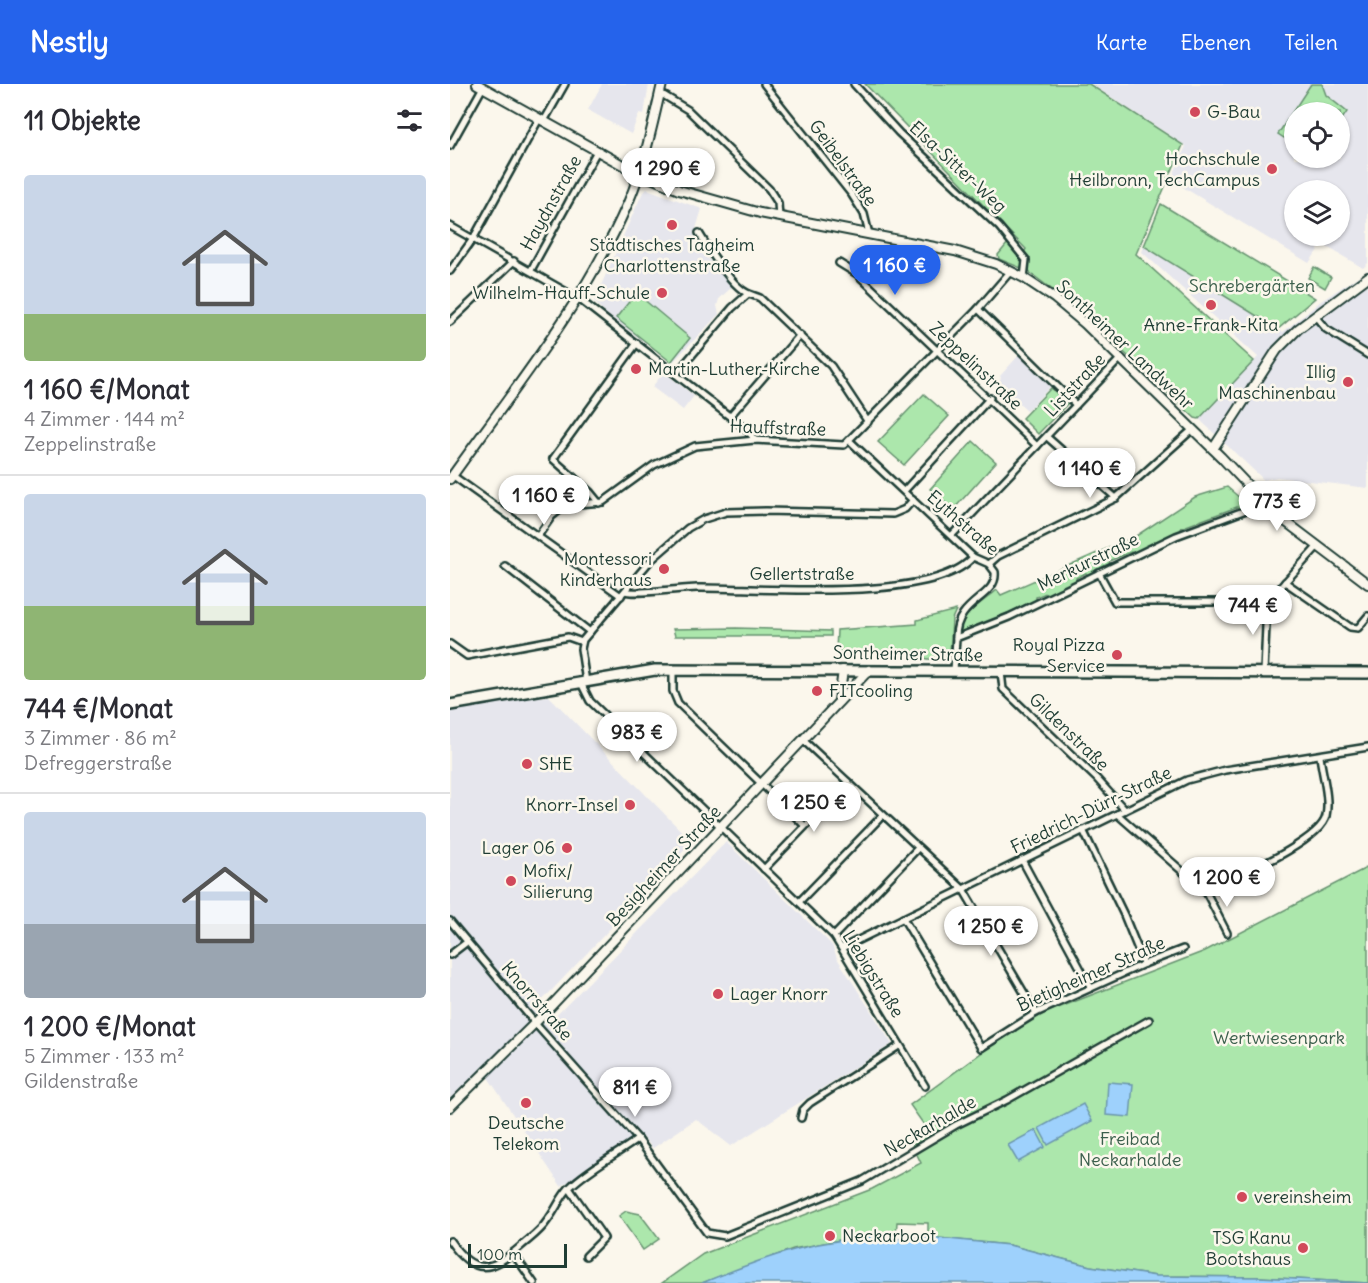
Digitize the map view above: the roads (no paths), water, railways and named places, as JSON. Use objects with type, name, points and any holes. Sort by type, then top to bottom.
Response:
[{"type":"main road","name":"Sontheimer Straße","points":[[450,705],[629,673],[673,670],[1368,673]]},
{"type":"street","points":[[450,271],[473,239],[565,84]]},
{"type":"street","points":[[623,594],[451,477],[579,299],[605,253],[639,174],[662,84]]},
{"type":"street","name":"Geibelstraße","points":[[764,84],[852,195],[864,214],[869,234]]},
{"type":"street","name":"Elsa-Sitter-Weg","points":[[854,84],[899,132],[1008,236],[1026,260],[1024,278]]},
{"type":"street","points":[[450,146],[480,86]]},
{"type":"street","name":"Sontheimer Landwehr","points":[[480,86],[639,174],[707,200],[779,217],[955,251],[996,264],[1024,278],[1070,310],[1193,429],[1264,503],[1368,584]]},
{"type":"street","points":[[660,93],[675,100],[769,189],[778,203],[779,217]]},
{"type":"street","name":"Haydnstraße","points":[[531,270],[597,151]]},
{"type":"street","points":[[450,226],[579,299],[730,416],[755,440]]},
{"type":"street","points":[[699,233],[724,269],[748,294],[760,298],[831,366],[868,422]]},
{"type":"street","points":[[450,322],[514,261]]},
{"type":"street","name":"Zeppelinstraße","points":[[838,263],[857,274],[1037,446]]},
{"type":"street","name":"Hauffstraße","points":[[599,503],[647,469],[688,449],[721,442],[755,440],[844,445],[851,441],[978,309],[1010,272]]},
{"type":"street","points":[[1213,449],[1266,363],[1298,329],[1368,277]]},
{"type":"street","points":[[676,374],[732,308],[748,294]]},
{"type":"street","points":[[978,309],[1076,405]]},
{"type":"street","points":[[1315,316],[1326,329],[1368,355]]},
{"type":"street","points":[[730,416],[800,335]]},
{"type":"street","points":[[599,503],[591,492],[555,462],[554,456],[637,343]]},
{"type":"street","name":"Liststraße","points":[[952,535],[1120,359]]},
{"type":"street","points":[[904,491],[990,399]]},
{"type":"street","points":[[989,564],[998,556],[1116,498],[1193,429]]},
{"type":"street","points":[[1047,437],[1116,498]]},
{"type":"street","name":"Eythstraße","points":[[851,441],[973,557],[989,564],[995,572],[994,583],[961,614],[956,638]]},
{"type":"street","points":[[583,682],[582,642],[650,561],[696,523],[711,516],[766,510],[888,514],[901,511],[913,500]]},
{"type":"street","points":[[538,536],[552,516],[566,505],[599,503]]},
{"type":"street","name":"Merkurstraße","points":[[956,638],[1009,617],[1176,536],[1264,503]]},
{"type":"street","points":[[1264,672],[1267,602],[1318,546]]},
{"type":"street","name":"Gellertstraße","points":[[623,594],[664,589],[704,588],[877,589],[929,579],[964,564],[973,557]]},
{"type":"street","points":[[505,566],[590,632]]},
{"type":"street","points":[[1099,573],[1111,599],[1117,602],[1267,602]]},
{"type":"street","points":[[1285,582],[1350,627],[1358,628],[1368,616]]},
{"type":"street","points":[[450,644],[467,656],[568,637],[582,642]]},
{"type":"street","points":[[954,671],[956,638]]},
{"type":"street","points":[[673,670],[673,691],[678,703],[805,826]]},
{"type":"street","points":[[838,702],[842,689],[843,670]]},
{"type":"street","name":"Besigheimer Straße","points":[[450,1107],[535,1023],[869,670]]},
{"type":"street","name":"Gildenstraße","points":[[1001,672],[1003,689],[1097,779],[1125,810]]},
{"type":"street","name":"Liebigstraße","points":[[583,682],[590,701],[834,936],[925,1086]]},
{"type":"street","points":[[803,740],[963,890],[1036,1013]]},
{"type":"street","name":"Friedrich-Dürr-Straße","points":[[842,948],[1172,786],[1211,773],[1368,747]]},
{"type":"street","points":[[1206,892],[1287,850],[1320,829],[1326,811],[1320,756]]},
{"type":"street","points":[[764,869],[848,782]]},
{"type":"street","points":[[1117,814],[1206,892],[1227,933]]},
{"type":"street","points":[[799,902],[883,815]]},
{"type":"street","points":[[1083,830],[1124,915],[1144,964]]},
{"type":"street","points":[[834,936],[918,848]]},
{"type":"street","points":[[1022,860],[1091,988]]},
{"type":"street","name":"Bietigheimer Straße","points":[[903,918],[954,998],[981,1048],[1036,1013],[1144,964],[1183,949]]},
{"type":"street","name":"Knorrstraße","points":[[450,921],[535,1023],[638,1139],[708,1233],[716,1236]]},
{"type":"street","points":[[450,955],[467,942]]},
{"type":"street","name":"Neckarhalde","points":[[716,1236],[725,1236],[776,1217],[862,1181],[956,1125],[1007,1100],[1149,1020]]},
{"type":"street","points":[[801,1118],[803,1110],[810,1103],[899,1046]]},
{"type":"street","points":[[450,1241],[465,1260],[481,1267],[496,1265],[540,1230],[569,1188],[638,1139]]},
{"type":"street","points":[[569,1188],[604,1238],[586,1256]]},
{"type":"street","points":[[513,1253],[534,1283]]},
{"type":"water","points":[[1108,1082],[1133,1084],[1130,1117],[1106,1115]]},
{"type":"water","points":[[1083,1104],[1092,1121],[1048,1145],[1039,1128]]},
{"type":"water","points":[[1036,1130],[1045,1147],[1018,1162],[1008,1145]]},
{"type":"water","points":[[896,1235],[897,1239],[928,1237],[1009,1245],[1090,1266],[1156,1276],[1259,1277],[1368,1283],[702,1283],[796,1249],[843,1240]]},
{"type":"place","name":"G-Bau","points":[[1195,112]]},
{"type":"place","name":"Hochschule Heilbronn, TechCampus","points":[[1272,169]]},
{"type":"place","name":"Städtisches Tagheim Charlottenstraße","points":[[672,225]]},
{"type":"place","name":"Wilhelm-Hauff-Schule","points":[[662,293]]},
{"type":"place","name":"Anne-Frank-Kita","points":[[1211,305]]},
{"type":"place","name":"Martin-Luther-Kirche","points":[[636,369]]},
{"type":"place","name":"Illig Maschinenbau","points":[[1348,382]]},
{"type":"place","name":"Montessori Kinderhaus","points":[[664,569]]},
{"type":"place","name":"Royal Pizza Service","points":[[1117,655]]},
{"type":"place","name":"FITcooling","points":[[817,691]]},
{"type":"place","name":"SHE","points":[[527,764]]},
{"type":"place","name":"Knorr-Insel","points":[[630,805]]},
{"type":"place","name":"Lager 06","points":[[567,848]]},
{"type":"place","name":"Mofix/ Silierung","points":[[511,881]]},
{"type":"place","name":"Lager Knorr","points":[[718,994]]},
{"type":"place","name":"Deutsche Telekom","points":[[526,1103]]},
{"type":"place","name":"vereinsheim","points":[[1242,1197]]},
{"type":"place","name":"Neckarboot","points":[[830,1236]]},
{"type":"place","name":"TSG Kanu Bootshaus","points":[[1303,1248]]},
{"type":"park label","name":"Schrebergärten","points":[[1252,286]]},
{"type":"park label","name":"Wertwiesenpark","points":[[1279,1038]]},
{"type":"park label","name":"Freibad Neckarhalde","points":[[1130,1149]]}]
